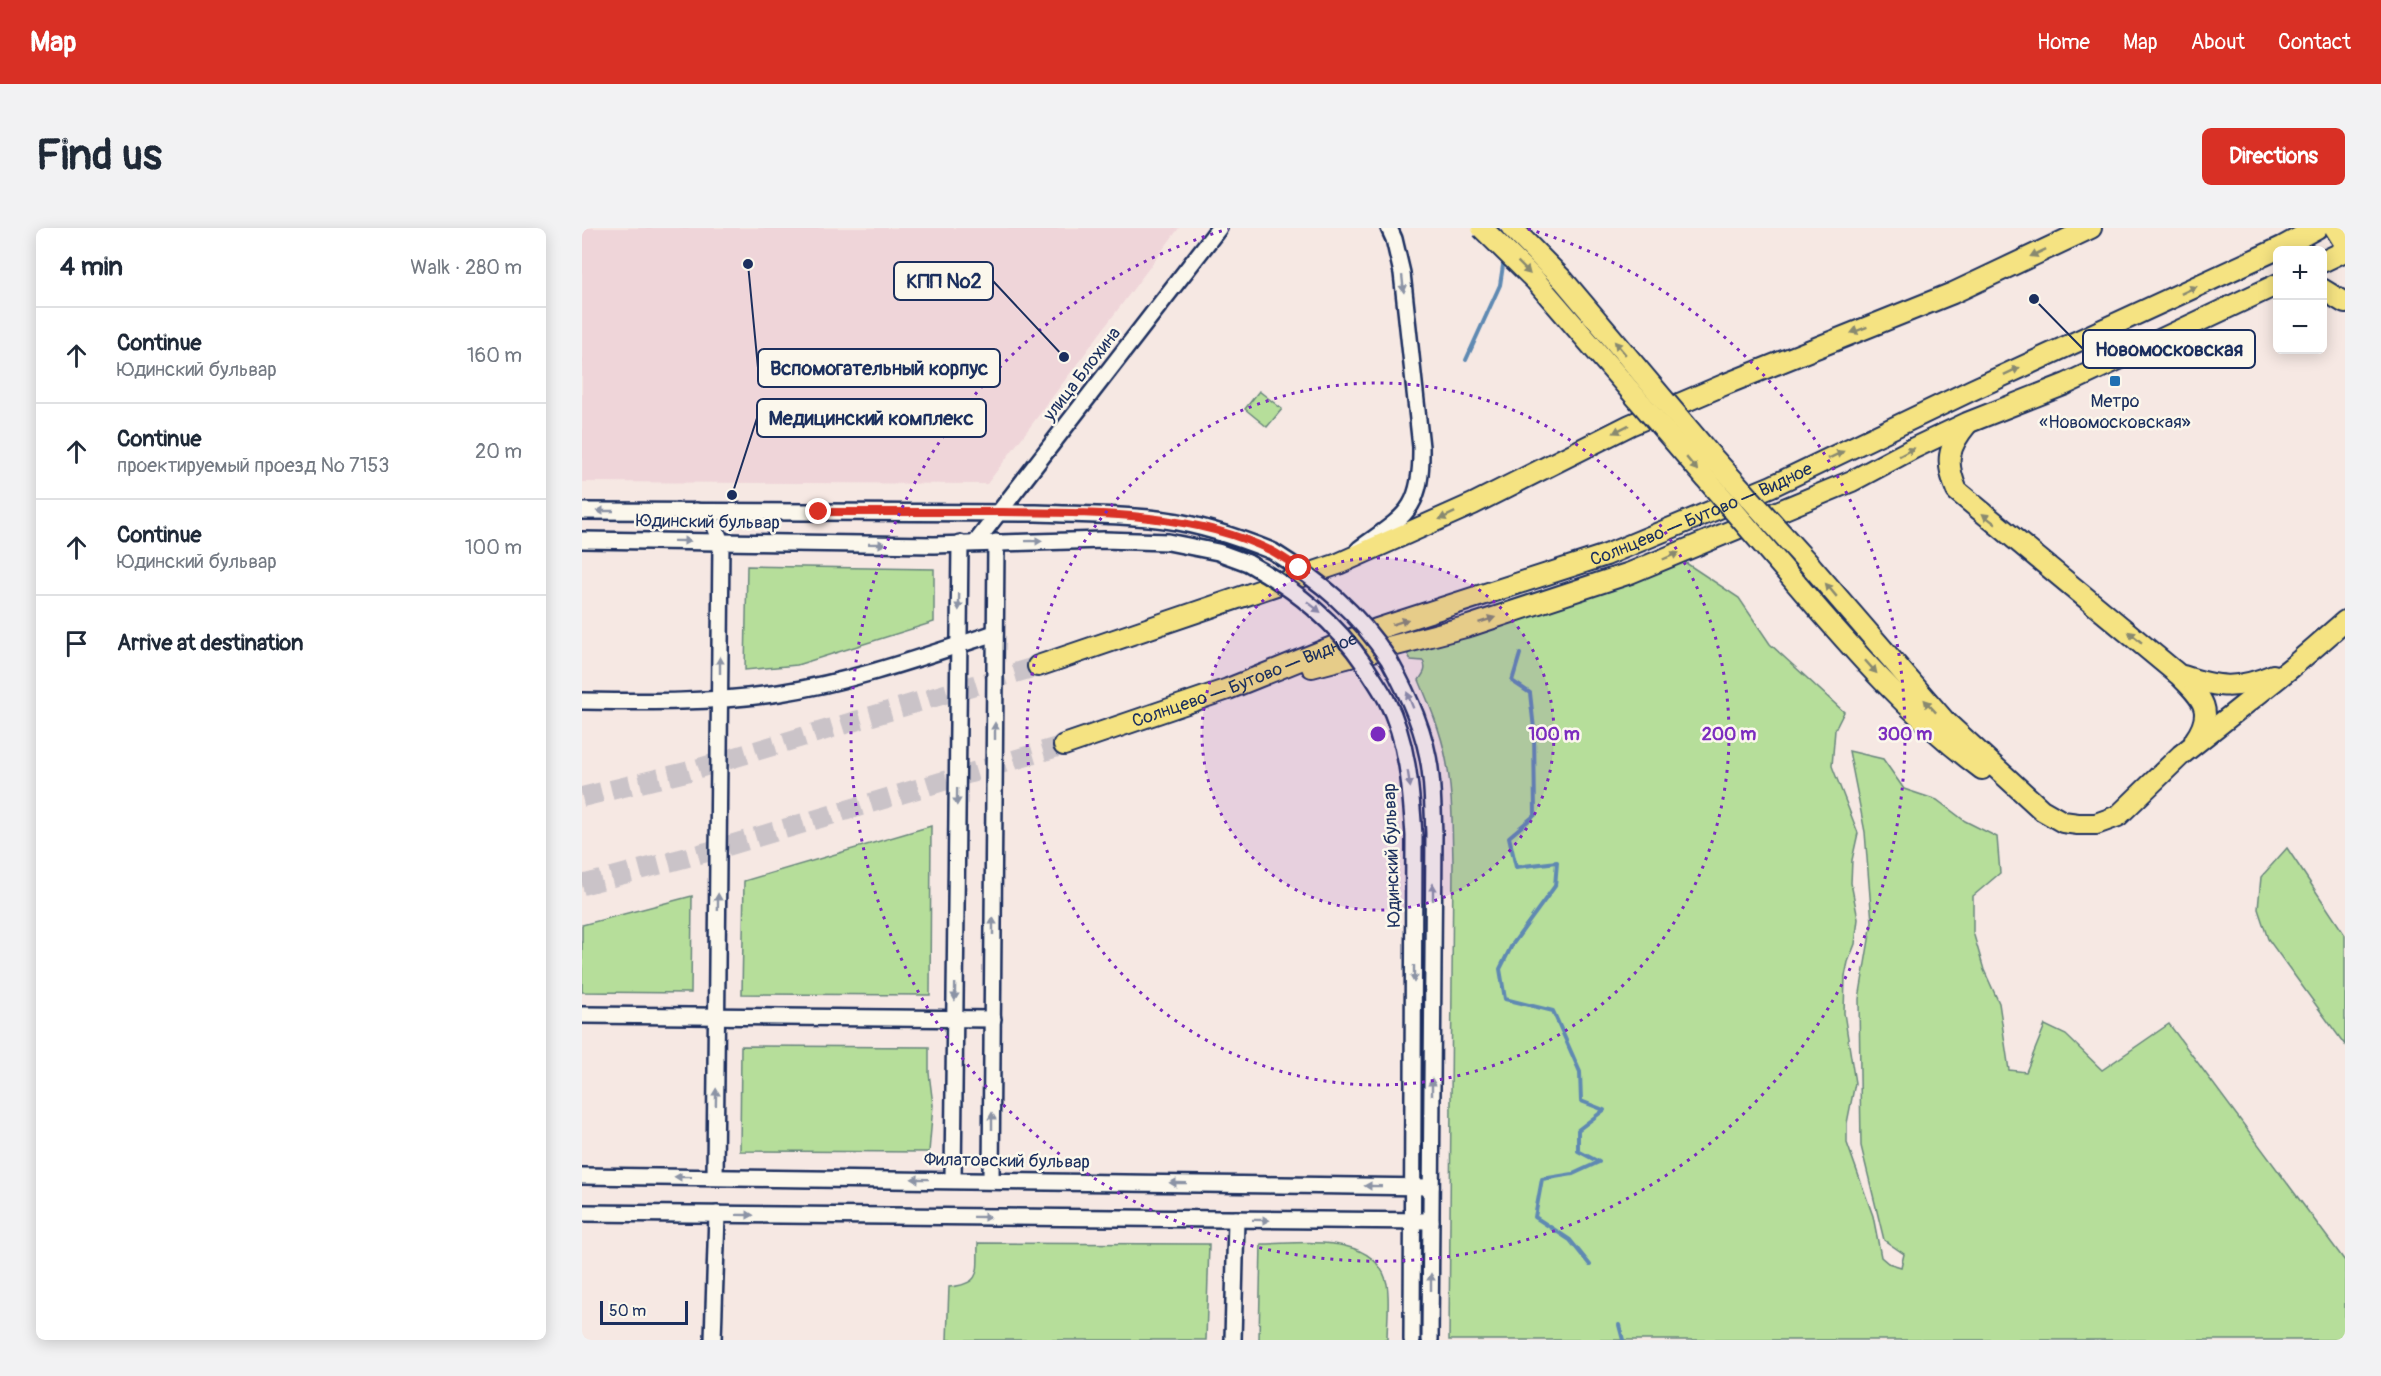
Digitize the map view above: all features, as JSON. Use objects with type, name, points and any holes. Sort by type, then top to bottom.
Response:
[{"type":"main road","points":[[1482,228],[1536,280],[1795,582],[1901,700],[1933,731],[1990,775],[2063,822],[2096,824],[2118,816],[2188,749],[2299,661],[2345,621]]},
{"type":"main road","points":[[1512,228],[1564,281],[1708,452],[1944,720],[1997,767],[2034,804]]},
{"type":"main road","points":[[1038,666],[1338,564],[1473,504],[1630,425],[1736,379],[1953,293],[2091,228]]},
{"type":"main road","name":"Солнцево — Бутово — Видное","points":[[1064,745],[1228,689],[1377,629],[1606,555],[1772,486],[1972,390],[2282,247],[2317,228]]},
{"type":"main road","points":[[2335,228],[2345,244]]},
{"type":"main road","points":[[2327,260],[2345,251]]},
{"type":"main road","points":[[1228,689],[1470,626],[1630,573],[1852,481],[1967,423],[2066,384],[2273,287]]},
{"type":"main road","points":[[2327,292],[2345,303]]},
{"type":"main road","points":[[1967,423],[1954,439],[1951,451],[1949,466],[1957,491],[2180,675],[2195,691],[2204,706],[2207,717],[2203,729],[2188,749]]},
{"type":"main road","points":[[2180,675],[2224,687],[2239,687],[2254,683],[2299,661],[2345,608]]},
{"type":"street","name":"улица Блохина","points":[[976,542],[1219,228]]},
{"type":"street","points":[[1338,564],[1407,512],[1416,496],[1422,476],[1421,447],[1402,273],[1389,228]]},
{"type":"street","name":"Юдинский бульвар","points":[[582,511],[1000,512],[1165,520],[1210,529],[1272,551],[1299,568],[1342,602],[1377,642],[1408,694],[1424,738],[1431,776],[1434,845],[1431,1187]]},
{"type":"street","points":[[696,511],[714,524],[721,542],[716,1177]]},
{"type":"street","name":"Юдинский бульвар","points":[[582,540],[934,545],[1104,540],[1168,542],[1218,552],[1248,563],[1283,582],[1323,614],[1352,646],[1387,700],[1402,743],[1411,783],[1414,836],[1412,1340]]},
{"type":"street","points":[[991,1179],[996,542]]},
{"type":"street","points":[[953,1179],[960,543]]},
{"type":"street","points":[[582,701],[681,702],[781,693],[827,683],[995,633]]},
{"type":"street","points":[[582,1015],[993,1019]]},
{"type":"street","name":"Филатовский бульвар","points":[[582,1176],[991,1179],[1431,1187]]},
{"type":"street","points":[[1430,1340],[1431,1187]]},
{"type":"street","points":[[582,1213],[1431,1221]]},
{"type":"street","points":[[713,1340],[717,1214]]},
{"type":"street","points":[[1233,1340],[1236,1219]]},
{"type":"shaded area","points":[[582,228],[1179,228],[987,484],[582,482]]},
{"type":"green space","points":[[1259,391],[1282,409],[1267,427],[1245,409]]},
{"type":"green space","points":[[1683,561],[1739,598],[1770,644],[1844,712],[1835,730],[1832,766],[1858,833],[1852,860],[1851,883],[1858,919],[1855,944],[1845,976],[1844,1013],[1855,1083],[1847,1123],[1847,1143],[1873,1216],[1881,1257],[1888,1263],[1901,1267],[1904,1254],[1884,1240],[1861,1146],[1859,999],[1872,922],[1865,832],[1849,751],[1883,759],[1904,789],[1937,800],[1965,821],[1997,837],[2000,873],[1973,896],[1973,932],[1984,970],[1999,1003],[2009,1070],[2026,1072],[2045,1025],[2066,1035],[2102,1070],[2169,1024],[2345,1261],[2345,1340],[1449,1340],[1453,862],[1451,798],[1444,749],[1419,680],[1425,666],[1423,661],[1411,660],[1404,648]]},
{"type":"green space","points":[[747,566],[934,569],[934,622],[797,665],[745,670]]},
{"type":"green space","points":[[931,826],[930,995],[742,994],[744,881]]},
{"type":"green space","points":[[2287,848],[2345,935],[2345,1045],[2268,939],[2258,909],[2261,877]]},
{"type":"green space","points":[[692,896],[691,993],[582,992],[582,925]]},
{"type":"green space","points":[[741,1046],[929,1047],[933,1105],[929,1152],[740,1151]]},
{"type":"green space","points":[[978,1243],[1209,1244],[1206,1340],[947,1340],[949,1287],[968,1283],[973,1279],[977,1268]]},
{"type":"green space","points":[[1261,1244],[1334,1244],[1368,1255],[1380,1267],[1387,1284],[1387,1340],[1259,1340]]},
{"type":"waterway","points":[[1466,360],[1500,285],[1504,259]]},
{"type":"waterway","points":[[1520,654],[1512,681],[1530,693],[1534,729],[1535,815],[1509,837],[1516,867],[1557,862],[1555,886],[1512,945],[1500,969],[1505,999],[1553,1011],[1580,1072],[1581,1101],[1604,1110],[1578,1130],[1578,1151],[1599,1162],[1573,1174],[1542,1179],[1535,1217],[1570,1240],[1590,1265]]},
{"type":"waterway","points":[[1619,1325],[1623,1340]]},
{"type":"tunnel","points":[[582,797],[686,772],[1038,666]]},
{"type":"tunnel","points":[[582,885],[707,852],[1064,745]]},
{"type":"place","name":"Вспомогательный корпус","points":[[748,264]]},
{"type":"place","name":"Новомосковская","points":[[2034,299]]},
{"type":"place","name":"КПП №2","points":[[1064,357]]},
{"type":"place","name":"Метро «Новомосковская»","points":[[2115,381]]},
{"type":"place","name":"Медицинский комплекс","points":[[732,495]]},
{"type":"route","points":[[819,512],[1036,513],[1165,520],[1210,529],[1243,540],[1272,551],[1299,568]]}]
